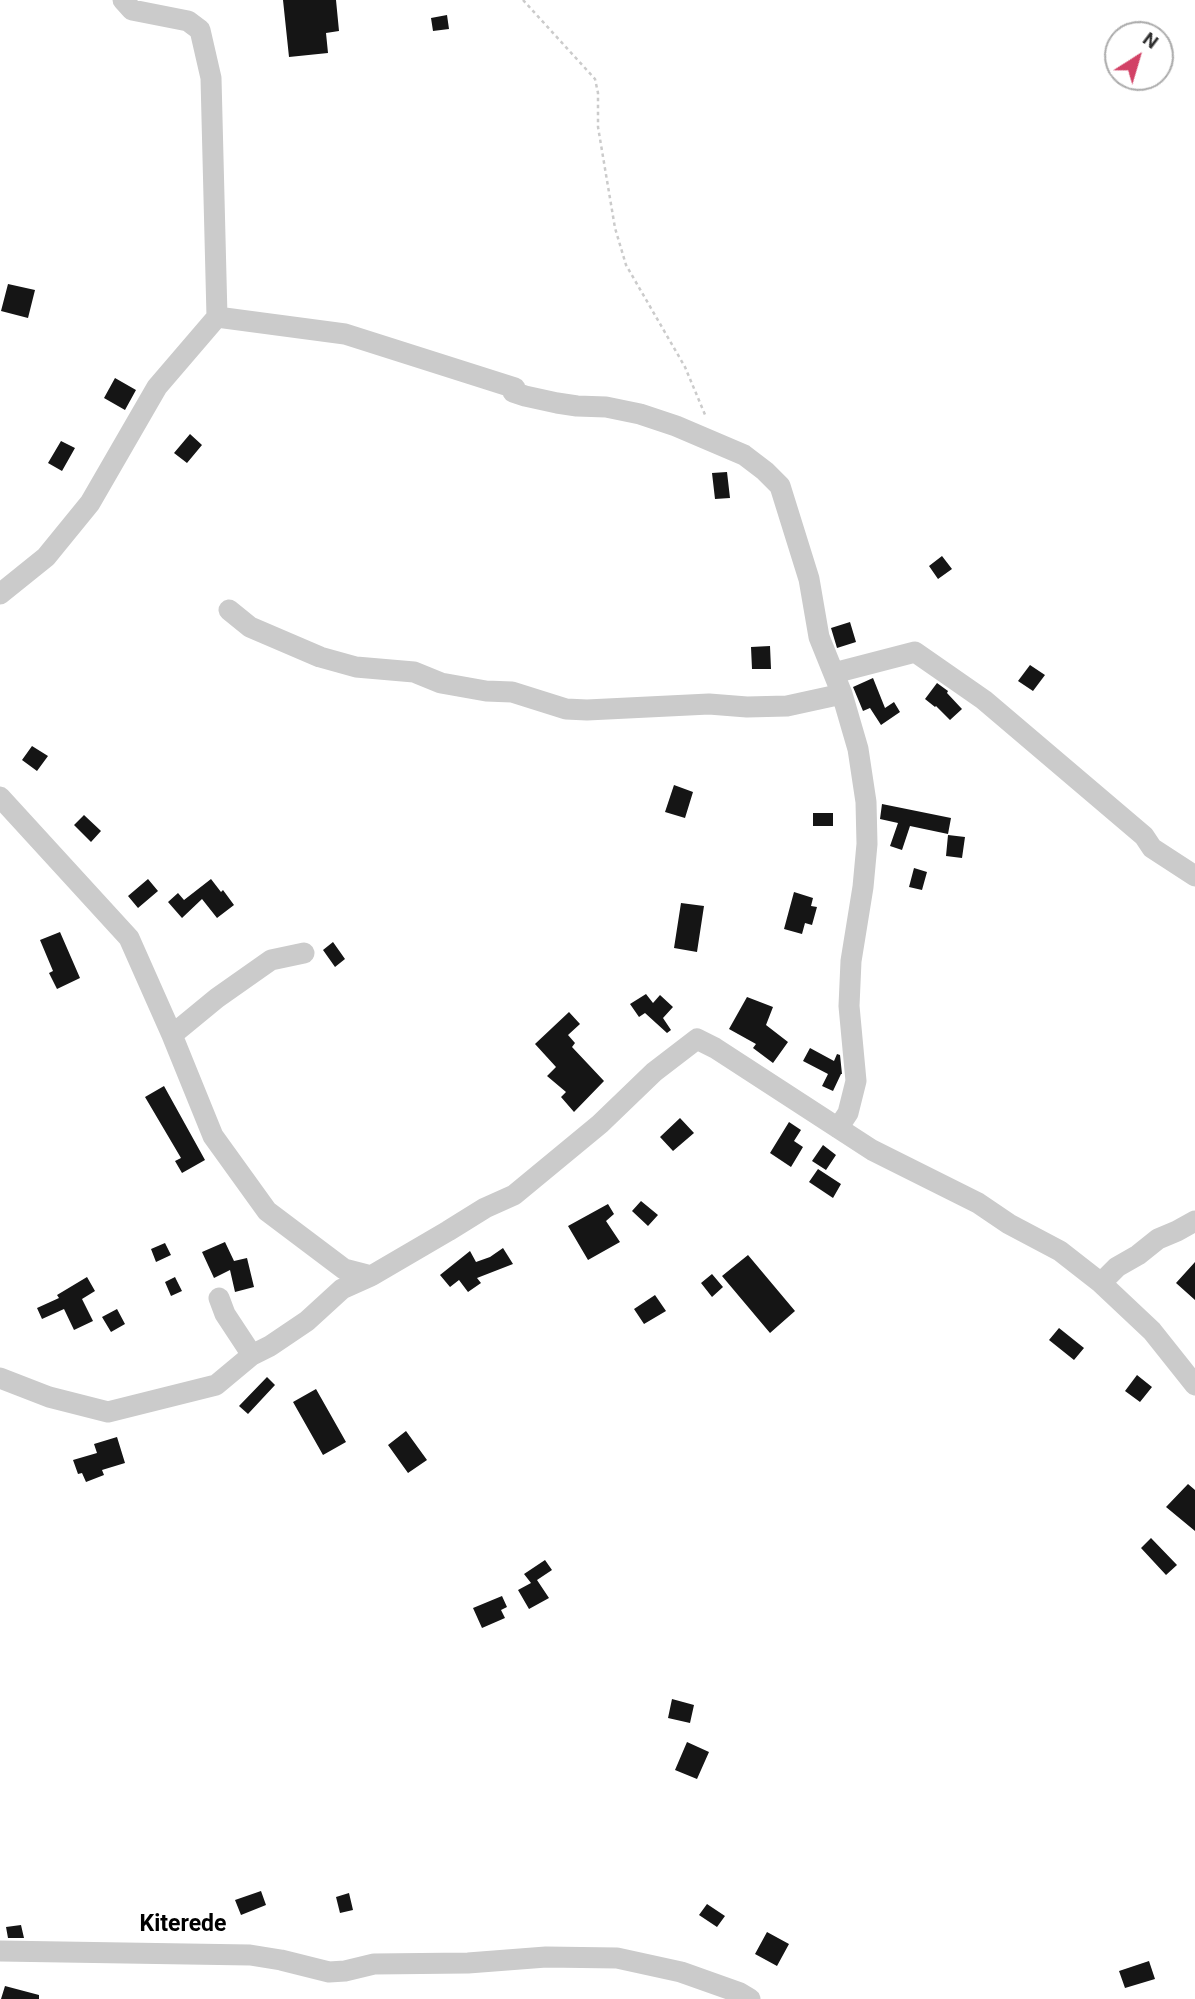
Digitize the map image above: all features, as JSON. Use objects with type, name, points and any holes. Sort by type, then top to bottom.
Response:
[{"type":"street","points":[[0,594],[46,558],[90,503],[157,387],[216,317],[211,78],[200,30],[188,21],[132,10],[123,0]]},
{"type":"street","points":[[216,317],[345,334],[525,396],[640,414],[676,426],[744,456],[780,486],[808,579],[820,636],[842,694],[858,749],[866,802],[867,844],[851,961],[849,1006],[856,1082],[848,1113],[838,1128]]},
{"type":"street","points":[[229,610],[250,627],[320,657],[356,667],[414,672],[442,683],[486,691],[512,692],[566,709],[709,704],[787,706],[842,694]]},
{"type":"street","points":[[834,673],[915,652],[984,700],[1144,836],[1152,848],[1195,876]]},
{"type":"street","points":[[0,797],[129,937],[213,1136],[267,1211],[344,1269],[371,1276]]},
{"type":"street","points":[[172,1035],[271,960],[304,953]]},
{"type":"street","points":[[0,1378],[49,1397],[108,1412],[216,1385],[252,1355],[307,1321],[342,1289],[371,1276],[485,1208],[514,1195],[600,1124],[654,1072],[696,1039],[715,1048],[872,1150],[978,1203],[1009,1224],[1060,1251],[1101,1283],[1152,1331],[1195,1384]]},
{"type":"street","points":[[1101,1283],[1117,1267],[1158,1239],[1195,1221]]},
{"type":"street","points":[[219,1298],[225,1314],[252,1355]]},
{"type":"street","points":[[0,1951],[250,1955],[281,1959],[329,1972],[374,1964],[468,1963],[546,1957],[617,1958],[681,1972],[750,1999]]},
{"type":"path","points":[[523,0],[594,79],[598,127],[615,228],[626,265],[685,367],[716,443]]},
{"type":"building","points":[[283,0],[336,0],[339,31],[326,33],[328,53],[289,57]]},
{"type":"building","points":[[447,15],[449,29],[433,31],[431,18]]},
{"type":"building","points":[[8,284],[35,290],[28,318],[1,311]]},
{"type":"building","points":[[115,378],[136,390],[125,410],[104,398]]},
{"type":"building","points":[[190,434],[202,445],[187,463],[174,453]]},
{"type":"building","points":[[61,441],[75,448],[62,471],[48,463]]},
{"type":"building","points":[[727,472],[730,498],[715,499],[712,473]]},
{"type":"building","points":[[942,556],[952,569],[938,579],[929,566]]},
{"type":"building","points":[[850,622],[856,642],[837,648],[831,628]]},
{"type":"building","points":[[770,646],[771,669],[752,669],[751,647]]},
{"type":"building","points":[[1030,665],[1045,675],[1033,691],[1018,681]]},
{"type":"building","points":[[873,678],[885,708],[894,702],[900,712],[881,725],[870,708],[863,711],[853,687]]},
{"type":"building","points":[[937,683],[948,691],[962,709],[950,720],[925,699]]},
{"type":"building","points":[[32,746],[48,756],[37,771],[22,760]]},
{"type":"building","points":[[674,785],[693,792],[685,818],[665,812]]},
{"type":"building","points":[[882,804],[951,818],[948,834],[910,826],[902,850],[890,846],[898,823],[880,819]]},
{"type":"building","points":[[813,813],[833,813],[833,826],[813,826]]},
{"type":"building","points":[[84,815],[101,831],[91,842],[74,825]]},
{"type":"building","points":[[948,835],[965,837],[962,858],[946,856]]},
{"type":"building","points":[[914,868],[927,872],[922,890],[909,887]]},
{"type":"building","points":[[148,879],[158,891],[138,908],[128,896]]},
{"type":"building","points":[[211,879],[234,905],[217,918],[202,899],[182,918],[168,902],[178,893],[184,900]]},
{"type":"building","points":[[794,892],[813,898],[811,906],[817,907],[812,925],[805,923],[802,934],[784,929]]},
{"type":"building","points":[[681,903],[704,906],[697,952],[674,948]]},
{"type":"building","points":[[60,932],[80,978],[57,989],[49,973],[53,971],[40,940]]},
{"type":"building","points":[[333,942],[345,959],[335,967],[323,950]]},
{"type":"building","points":[[646,994],[653,1003],[660,995],[673,1007],[663,1018],[671,1030],[667,1033],[645,1013],[639,1017],[630,1004]]},
{"type":"building","points":[[747,997],[773,1007],[766,1025],[788,1042],[773,1063],[753,1048],[756,1044],[729,1029]]},
{"type":"building","points":[[569,1012],[580,1024],[568,1035],[575,1043],[572,1047],[604,1081],[574,1112],[561,1097],[566,1092],[547,1076],[556,1067],[535,1044]]},
{"type":"building","points":[[810,1048],[834,1061],[837,1054],[840,1055],[842,1074],[833,1091],[822,1086],[828,1074],[803,1061]]},
{"type":"building","points":[[164,1086],[205,1160],[182,1173],[175,1161],[181,1158],[145,1097]]},
{"type":"building","points":[[680,1118],[694,1133],[673,1151],[660,1137]]},
{"type":"building","points":[[789,1122],[801,1130],[794,1141],[803,1147],[791,1167],[770,1153]]},
{"type":"building","points":[[823,1145],[836,1155],[826,1170],[812,1161]]},
{"type":"building","points":[[818,1169],[841,1184],[833,1198],[809,1182]]},
{"type":"building","points":[[641,1201],[658,1215],[648,1226],[632,1211]]},
{"type":"building","points":[[608,1204],[614,1214],[606,1221],[620,1242],[588,1260],[568,1226]]},
{"type":"building","points":[[225,1242],[234,1261],[247,1258],[254,1287],[235,1292],[230,1270],[214,1278],[202,1252]]},
{"type":"building","points":[[165,1243],[171,1255],[156,1262],[151,1249]]},
{"type":"building","points":[[503,1248],[513,1264],[477,1278],[481,1283],[468,1292],[459,1280],[450,1287],[440,1275],[470,1251],[476,1262]]},
{"type":"building","points":[[748,1255],[795,1311],[770,1333],[722,1276]]},
{"type":"building","points":[[1195,1262],[1195,1300],[1176,1283]]},
{"type":"building","points":[[712,1274],[723,1287],[712,1297],[701,1283]]},
{"type":"building","points":[[87,1277],[95,1291],[82,1299],[93,1321],[74,1330],[64,1309],[42,1319],[37,1308],[59,1298],[57,1295]]},
{"type":"building","points":[[175,1277],[182,1291],[171,1296],[165,1282]]},
{"type":"building","points":[[655,1295],[666,1311],[644,1324],[634,1309]]},
{"type":"building","points":[[117,1309],[125,1324],[111,1332],[102,1317]]},
{"type":"building","points":[[1059,1328],[1084,1348],[1074,1360],[1049,1340]]},
{"type":"building","points":[[1137,1375],[1152,1387],[1140,1402],[1125,1391]]},
{"type":"building","points":[[267,1377],[275,1385],[248,1414],[239,1406]]},
{"type":"building","points":[[316,1389],[346,1442],[323,1455],[293,1402]]},
{"type":"building","points":[[406,1431],[427,1460],[408,1473],[388,1445]]},
{"type":"building","points":[[117,1437],[125,1463],[102,1470],[104,1475],[86,1482],[82,1473],[78,1474],[73,1460],[97,1453],[94,1444]]},
{"type":"building","points":[[1188,1484],[1195,1490],[1195,1531],[1166,1507]]},
{"type":"building","points":[[1151,1538],[1177,1565],[1166,1575],[1141,1548]]},
{"type":"building","points":[[545,1560],[552,1570],[537,1580],[549,1598],[529,1609],[518,1590],[531,1583],[524,1574]]},
{"type":"building","points":[[502,1596],[507,1607],[501,1610],[505,1618],[482,1628],[473,1608]]},
{"type":"building","points":[[672,1699],[694,1705],[690,1723],[668,1718]]},
{"type":"building","points":[[687,1742],[709,1752],[697,1779],[675,1770]]},
{"type":"building","points":[[261,1891],[266,1905],[241,1915],[235,1900]]},
{"type":"building","points":[[349,1893],[353,1910],[340,1913],[336,1897]]},
{"type":"building","points":[[707,1904],[725,1916],[717,1927],[699,1915]]},
{"type":"building","points":[[21,1925],[24,1938],[8,1938],[6,1927]]},
{"type":"building","points":[[767,1932],[789,1944],[777,1966],[755,1954]]},
{"type":"building","points":[[1149,1961],[1155,1979],[1125,1988],[1119,1971]]},
{"type":"building","points":[[5,1986],[39,1995],[39,1999],[1,1999]]},
{"type":"district","name":"Kiterede","points":[[183,1925]]}]
